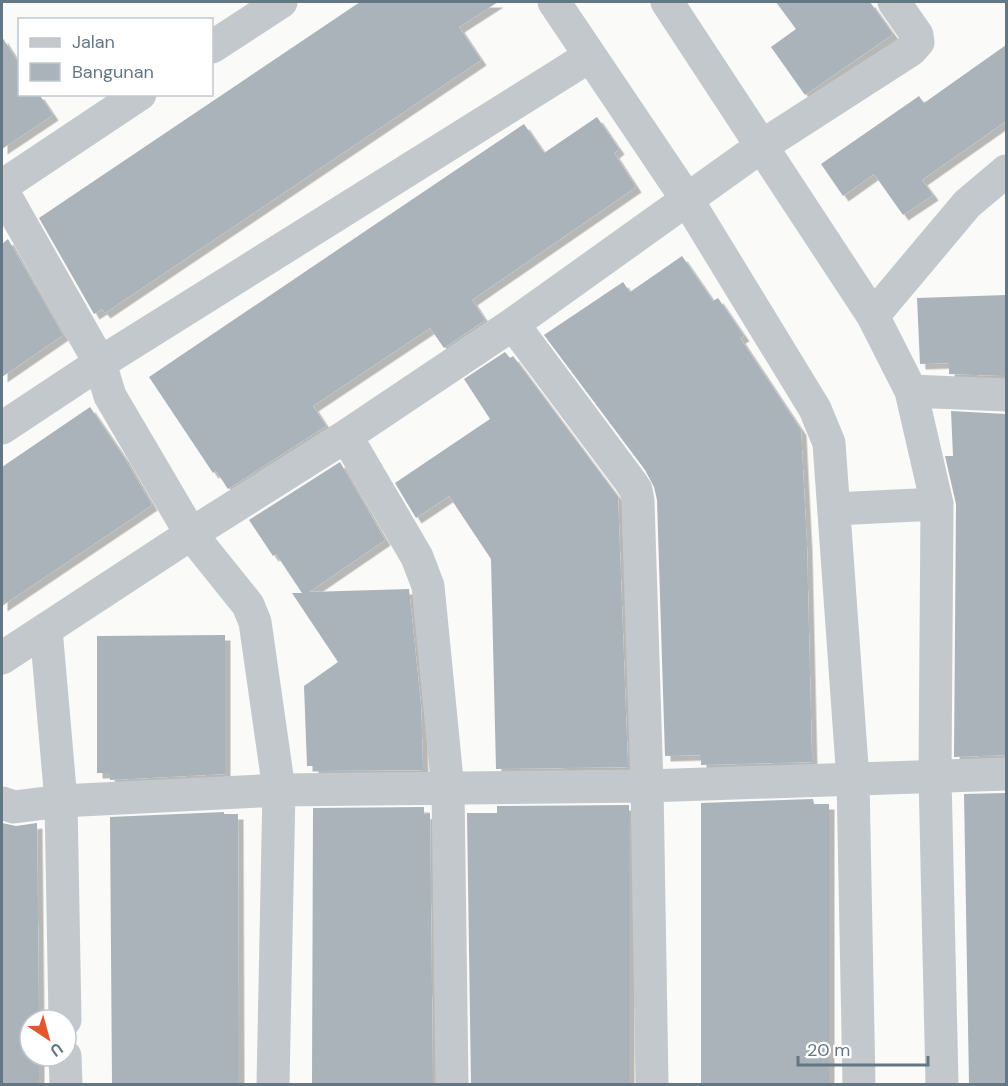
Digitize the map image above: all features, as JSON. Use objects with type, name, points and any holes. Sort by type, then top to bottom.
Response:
[{"type":"street","points":[[213,46],[281,2]]},
{"type":"street","points":[[554,2],[688,201],[815,409],[829,443],[838,509],[853,780],[859,1084]]},
{"type":"street","points":[[667,2],[873,316],[911,391],[935,505],[935,776],[942,1084]]},
{"type":"street","points":[[2,658],[346,436],[513,324],[762,146],[911,50],[918,42],[917,35],[894,2]]},
{"type":"street","points":[[2,428],[100,363],[590,56]]},
{"type":"street","points":[[137,96],[2,188],[100,363],[110,396],[191,534],[248,605],[255,622],[279,790],[273,1084]]},
{"type":"street","points":[[873,316],[967,204],[1006,171]]},
{"type":"street","points":[[513,324],[636,490],[639,512],[647,786],[652,1084]]},
{"type":"street","points":[[911,391],[1006,394]]},
{"type":"street","points":[[346,436],[417,557],[428,586],[448,790],[452,1084]]},
{"type":"street","points":[[838,509],[935,505]]},
{"type":"street","points":[[46,629],[61,801],[65,1008]]},
{"type":"street","points":[[2,803],[14,807],[61,801],[279,790],[448,790],[647,786],[1006,774]]},
{"type":"street","points":[[66,1068],[66,1084]]},
{"type":"building","points":[[360,2],[498,2],[459,27],[481,60],[105,313],[102,309],[94,314],[39,218]]},
{"type":"building","points":[[776,2],[870,2],[893,34],[805,95],[771,47],[796,29]]},
{"type":"building","points":[[2,37],[18,62],[18,96],[40,96],[53,115],[2,149]]},
{"type":"building","points":[[1006,45],[1006,121],[922,180],[933,195],[903,215],[874,174],[843,196],[821,164],[919,96],[924,103]]},
{"type":"building","points":[[597,117],[619,149],[614,153],[636,187],[472,300],[485,320],[444,348],[430,328],[313,406],[326,426],[228,489],[216,471],[213,473],[149,377],[524,124],[544,153]]},
{"type":"building","points":[[8,239],[63,335],[2,377],[2,244]]},
{"type":"building","points":[[682,256],[713,301],[718,298],[744,336],[740,338],[801,430],[807,546],[812,762],[701,765],[701,755],[665,756],[657,500],[654,487],[645,470],[544,335],[623,282],[630,292]]},
{"type":"building","points":[[1006,295],[1006,376],[949,374],[949,363],[920,364],[917,298]]},
{"type":"building","points":[[505,352],[510,358],[513,356],[618,497],[628,767],[496,769],[491,559],[449,496],[416,518],[395,483],[490,419],[464,379]]},
{"type":"building","points":[[90,407],[124,457],[152,505],[2,606],[2,467]]},
{"type":"building","points":[[951,411],[1006,414],[1006,755],[954,757],[956,504],[945,456],[953,456]]},
{"type":"building","points":[[340,462],[385,540],[309,592],[409,589],[421,705],[423,770],[313,771],[313,766],[307,766],[304,686],[338,662],[292,593],[302,593],[276,554],[273,556],[249,520]]},
{"type":"building","points":[[225,635],[225,774],[110,780],[109,773],[97,773],[97,636]]},
{"type":"building","points":[[1006,793],[1006,1084],[969,1084],[964,794]]},
{"type":"building","points":[[813,799],[814,804],[829,804],[829,1084],[701,1084],[701,803]]},
{"type":"building","points":[[629,805],[629,1084],[471,1084],[467,813],[497,813],[497,806]]},
{"type":"building","points":[[424,807],[424,814],[430,813],[433,1084],[312,1084],[313,808]]},
{"type":"building","points":[[224,812],[224,814],[238,814],[239,1084],[112,1084],[110,817]]},
{"type":"building","points":[[2,823],[16,826],[37,823],[39,1008],[18,1008],[18,1068],[39,1068],[39,1084],[2,1084]]}]
